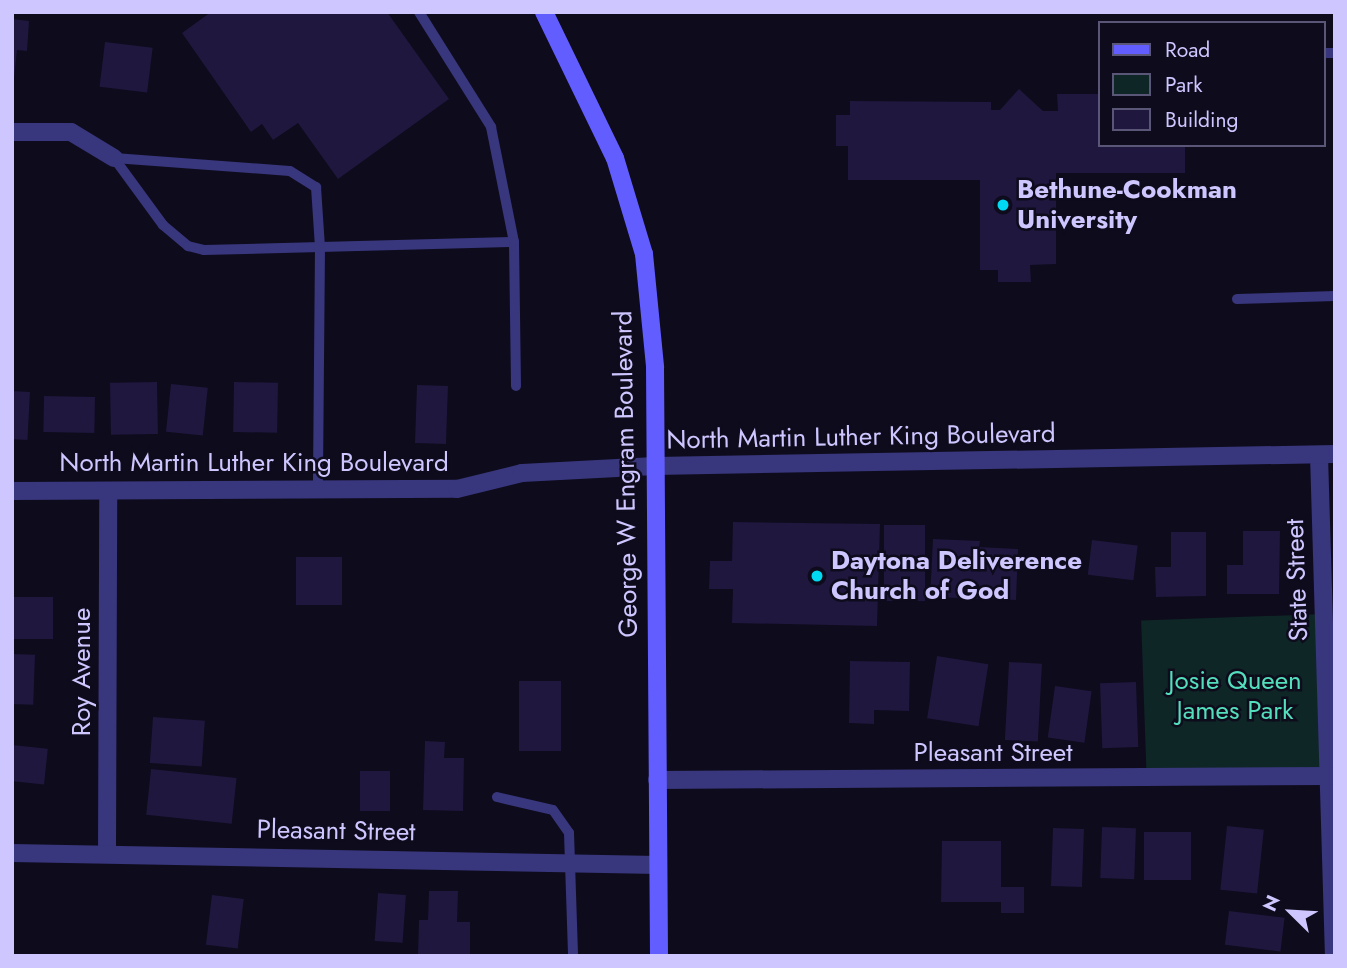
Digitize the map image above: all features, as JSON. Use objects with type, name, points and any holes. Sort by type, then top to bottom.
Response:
[{"type":"main road","name":"George W Engram Boulevard","points":[[544,12],[615,158],[644,254],[655,368],[659,956]]},
{"type":"street","points":[[12,132],[71,132],[114,158]]},
{"type":"street","name":"North Martin Luther King Boulevard","points":[[12,491],[457,489],[522,472],[654,466],[1327,455]]},
{"type":"street","name":"State Street","points":[[1327,455],[1329,776],[1334,956]]},
{"type":"street","name":"Roy Avenue","points":[[107,852],[108,492]]},
{"type":"street","name":"Pleasant Street","points":[[657,780],[1329,776]]},
{"type":"street","name":"Pleasant Street","points":[[12,853],[107,852],[658,865]]},
{"type":"lane","points":[[419,12],[491,127],[514,242],[516,386]]},
{"type":"lane","points":[[114,158],[163,225],[188,246],[320,247],[514,242]]},
{"type":"lane","points":[[114,158],[290,171],[316,187],[320,247],[318,490]]},
{"type":"lane","points":[[1237,299],[1335,296]]},
{"type":"lane","points":[[497,797],[553,810],[569,834],[573,956]]},
{"type":"green space","name":"Josie Queen James Park","points":[[1324,614],[1330,776],[1147,782],[1141,620]]},
{"type":"building","points":[[211,12],[387,12],[449,99],[338,179],[298,123],[273,140],[262,124],[251,132],[182,33]]},
{"type":"building","points":[[12,19],[29,21],[27,51],[17,50],[14,78]]},
{"type":"building","points":[[105,42],[153,48],[147,93],[100,87]]},
{"type":"building","points":[[1019,89],[1043,111],[1058,111],[1057,94],[1098,94],[1098,147],[1185,147],[1185,173],[1056,173],[1056,264],[1030,265],[1031,282],[998,282],[998,270],[980,270],[980,180],[848,180],[848,146],[836,146],[836,115],[850,115],[850,101],[991,102],[991,110],[1000,110]]},
{"type":"building","points":[[157,382],[158,434],[111,435],[110,383]]},
{"type":"building","points":[[234,382],[278,383],[277,433],[233,432]]},
{"type":"building","points":[[171,384],[208,388],[203,436],[166,432]]},
{"type":"building","points":[[417,385],[448,386],[446,444],[415,443]]},
{"type":"building","points":[[12,391],[30,392],[27,440],[12,439]]},
{"type":"building","points":[[44,396],[95,397],[94,433],[43,432]]},
{"type":"building","points":[[733,522],[880,524],[877,626],[732,623],[733,589],[709,589],[710,561],[732,561]]},
{"type":"building","points":[[884,525],[925,525],[925,601],[884,601]]},
{"type":"building","points":[[1243,531],[1280,531],[1279,594],[1227,594],[1227,565],[1243,565]]},
{"type":"building","points":[[1171,532],[1206,532],[1206,596],[1156,597],[1155,567],[1171,567]]},
{"type":"building","points":[[933,539],[980,541],[979,547],[1018,549],[1016,600],[930,597]]},
{"type":"building","points":[[1092,540],[1138,546],[1133,580],[1088,575]]},
{"type":"building","points":[[296,557],[342,557],[342,605],[296,605]]},
{"type":"building","points":[[12,597],[53,597],[53,639],[12,639]]},
{"type":"building","points":[[12,654],[35,655],[33,705],[12,704]]},
{"type":"building","points":[[937,656],[988,664],[979,726],[927,718]]},
{"type":"building","points":[[850,661],[910,662],[909,711],[874,710],[874,724],[849,723]]},
{"type":"building","points":[[1009,662],[1042,664],[1038,742],[1005,740]]},
{"type":"building","points":[[519,681],[561,681],[561,751],[519,751]]},
{"type":"building","points":[[1136,682],[1138,747],[1102,748],[1100,683]]},
{"type":"building","points":[[1055,686],[1092,691],[1084,743],[1048,737]]},
{"type":"building","points":[[153,717],[205,721],[202,767],[150,763]]},
{"type":"building","points":[[425,741],[445,742],[444,758],[464,758],[463,811],[423,810]]},
{"type":"building","points":[[12,745],[48,749],[44,785],[12,781]]},
{"type":"building","points":[[151,769],[237,778],[232,824],[146,815]]},
{"type":"building","points":[[360,771],[390,771],[390,811],[360,811]]},
{"type":"building","points":[[1227,826],[1264,830],[1257,894],[1220,890]]},
{"type":"building","points":[[1102,827],[1136,828],[1134,879],[1100,878]]},
{"type":"building","points":[[1053,828],[1084,829],[1082,887],[1051,886]]},
{"type":"building","points":[[1144,832],[1191,832],[1191,880],[1144,880]]},
{"type":"building","points":[[942,841],[1001,841],[1001,887],[1024,887],[1024,913],[1001,913],[1001,902],[941,902]]},
{"type":"building","points":[[429,891],[458,891],[457,922],[470,922],[470,956],[418,956],[419,920],[428,920]]},
{"type":"building","points":[[378,893],[406,895],[403,943],[375,941]]},
{"type":"building","points":[[212,895],[244,899],[238,949],[206,945]]},
{"type":"building","points":[[1229,911],[1285,918],[1280,952],[1225,945]]},
{"type":"place","name":"Bethune-Cookman University","points":[[1003,205]]},
{"type":"place","name":"Daytona Deliverence Church of God","points":[[817,576]]}]
